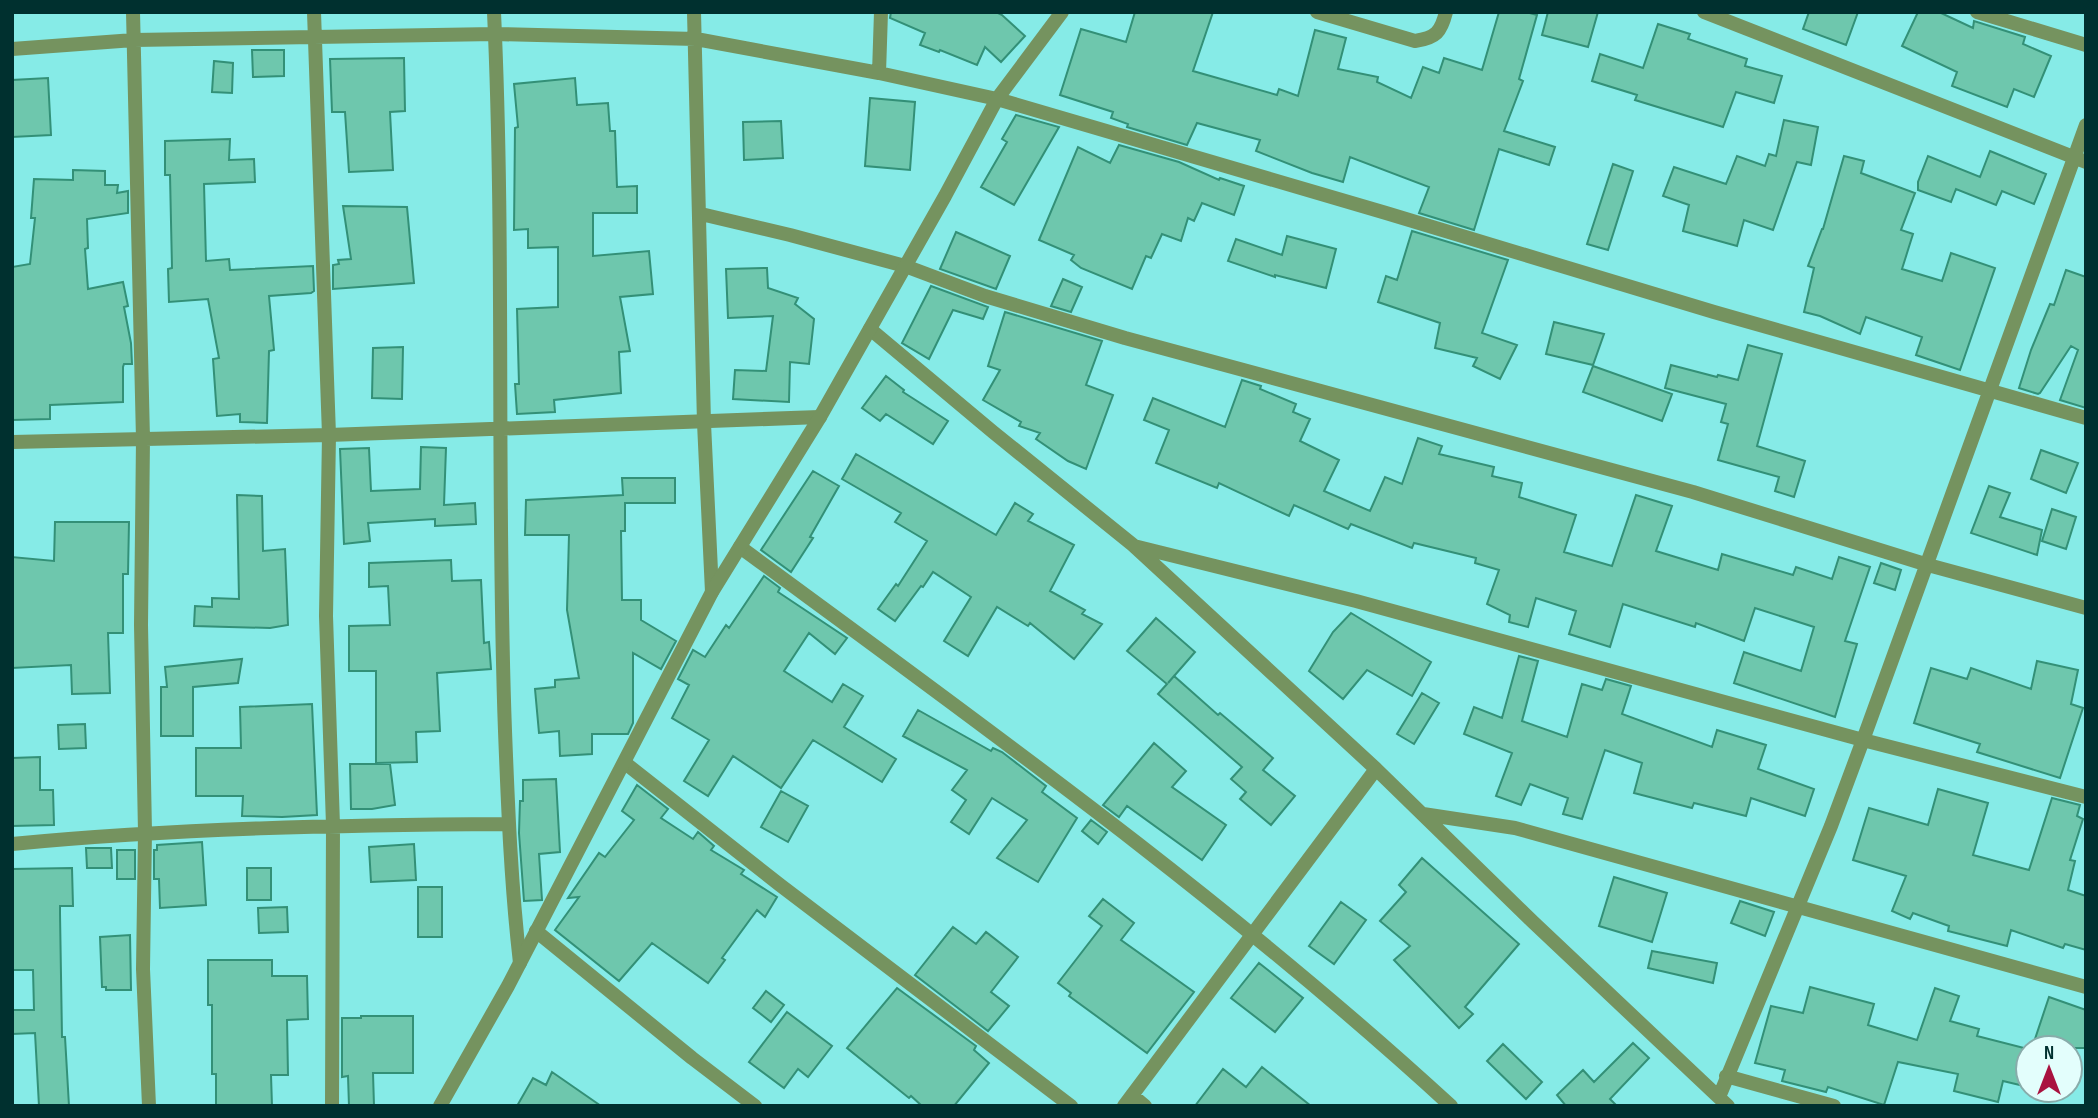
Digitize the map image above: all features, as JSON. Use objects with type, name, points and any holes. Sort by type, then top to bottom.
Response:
[{"type":"street","points":[[133,12],[143,439],[143,969],[149,1106]]},
{"type":"street","points":[[314,12],[329,435],[326,616],[333,825],[332,1106]]},
{"type":"street","points":[[494,12],[499,239],[501,618],[512,897],[520,962]]},
{"type":"street","points":[[694,12],[704,423],[712,592]]},
{"type":"street","points":[[879,73],[881,12]]},
{"type":"street","points":[[440,1106],[495,1010],[712,592],[820,417],[997,99],[1062,12]]},
{"type":"street","points":[[1317,12],[1415,41],[1429,39],[1442,27],[1446,12]]},
{"type":"street","points":[[1704,12],[2080,159]]},
{"type":"street","points":[[1977,12],[2086,45]]},
{"type":"street","points":[[12,49],[134,40],[495,34],[695,39],[879,73],[997,99],[1727,316],[2086,418]]},
{"type":"street","points":[[1723,1101],[1726,1076],[1831,826],[1991,391],[2080,159],[2086,125]]},
{"type":"street","points":[[701,214],[905,266],[985,296],[1125,338],[1693,492],[1928,565],[2086,608]]},
{"type":"street","points":[[870,329],[1133,545],[1376,769],[1723,1101]]},
{"type":"street","points":[[12,442],[329,435],[820,417]]},
{"type":"street","points":[[1133,545],[1487,635],[1863,740],[2086,797]]},
{"type":"street","points":[[740,547],[1136,842],[1354,1018],[1451,1106]]},
{"type":"street","points":[[625,763],[780,885],[1071,1106]]},
{"type":"street","points":[[1144,1106],[1128,1101],[1376,769]]},
{"type":"street","points":[[1423,814],[1515,828],[2086,987]]},
{"type":"street","points":[[12,844],[145,832],[333,825],[508,824]]},
{"type":"street","points":[[536,931],[755,1106]]},
{"type":"street","points":[[1726,1076],[1834,1106]]},
{"type":"building","points":[[891,12],[996,12],[1025,36],[1001,62],[985,47],[977,65],[920,45],[925,33],[890,18]]},
{"type":"building","points":[[1135,12],[1213,12],[1193,71],[1277,95],[1279,89],[1298,96],[1315,30],[1346,38],[1338,69],[1378,77],[1377,82],[1411,98],[1423,67],[1439,73],[1444,58],[1482,70],[1499,12],[1526,12],[1537,15],[1519,79],[1523,81],[1504,131],[1555,147],[1549,165],[1499,149],[1474,230],[1419,213],[1429,187],[1350,157],[1343,182],[1256,151],[1260,140],[1197,123],[1187,145],[1127,127],[1128,124],[1111,118],[1113,112],[1060,95],[1081,29],[1126,42]]},
{"type":"building","points":[[1548,12],[1598,12],[1588,47],[1542,35]]},
{"type":"building","points":[[1809,12],[1858,12],[1846,45],[1803,29]]},
{"type":"building","points":[[1918,12],[1939,12],[1973,28],[1974,21],[2025,37],[2023,44],[2051,56],[2034,97],[2014,89],[2007,107],[1952,86],[1957,72],[1902,46]]},
{"type":"building","points":[[1658,24],[1690,34],[1688,39],[1747,59],[1745,66],[1782,76],[1774,103],[1736,92],[1723,127],[1635,100],[1637,95],[1592,81],[1600,54],[1643,68]]},
{"type":"building","points":[[252,50],[284,50],[284,76],[253,77]]},
{"type":"building","points":[[404,58],[405,111],[390,112],[393,170],[349,172],[345,112],[332,112],[330,59]]},
{"type":"building","points":[[214,61],[233,63],[232,93],[212,92]]},
{"type":"building","points":[[48,78],[51,135],[12,137],[12,80]]},
{"type":"building","points":[[575,78],[577,105],[608,103],[610,131],[615,131],[617,187],[637,186],[637,213],[593,213],[593,256],[649,251],[653,294],[620,297],[630,351],[619,352],[621,393],[554,400],[555,412],[517,414],[517,309],[558,307],[558,247],[528,248],[528,229],[514,230],[515,128],[518,127],[514,84]]},
{"type":"building","points":[[870,98],[915,102],[910,170],[865,166]]},
{"type":"building","points":[[1016,115],[1059,127],[1014,205],[981,187],[1007,142],[1002,139]]},
{"type":"building","points":[[1784,120],[1818,127],[1811,165],[1797,162],[1773,230],[1744,220],[1737,246],[1683,231],[1689,205],[1663,196],[1674,167],[1726,184],[1737,156],[1765,166],[1769,154],[1776,156]]},
{"type":"building","points":[[781,121],[783,158],[744,160],[743,122]]},
{"type":"building","points":[[230,139],[229,160],[254,159],[255,182],[204,184],[206,261],[229,259],[230,270],[313,266],[314,291],[269,296],[274,350],[269,351],[267,423],[240,422],[240,414],[217,416],[213,359],[219,358],[208,299],[169,302],[168,269],[172,268],[170,175],[165,175],[165,141]]},
{"type":"building","points":[[1119,145],[1179,162],[1219,180],[1220,178],[1244,186],[1234,215],[1202,203],[1194,221],[1188,218],[1181,241],[1162,234],[1151,258],[1146,256],[1132,289],[1081,268],[1071,260],[1074,255],[1039,240],[1078,147],[1110,163]]},
{"type":"building","points":[[1990,151],[2046,174],[2034,204],[2002,191],[1996,205],[1956,189],[1951,202],[1918,190],[1918,182],[1928,156],[1980,177]]},
{"type":"building","points":[[1844,156],[1864,161],[1861,173],[1915,193],[1901,230],[1913,234],[1902,269],[1942,281],[1951,253],[1995,268],[1960,370],[1916,355],[1922,337],[1866,317],[1860,334],[1820,316],[1804,312],[1814,268],[1808,266],[1823,229]]},
{"type":"building","points":[[1613,164],[1633,171],[1608,250],[1587,244]]},
{"type":"building","points":[[73,170],[105,171],[105,185],[118,185],[117,193],[128,191],[128,213],[87,219],[88,248],[85,249],[88,289],[123,282],[128,306],[124,307],[132,364],[124,364],[123,367],[123,402],[50,405],[50,419],[12,420],[12,267],[30,264],[35,218],[31,218],[34,179],[73,180]]},
{"type":"building","points":[[343,206],[407,207],[414,283],[333,289],[333,265],[339,264],[338,260],[351,259]]},
{"type":"building","points":[[1412,231],[1508,260],[1482,333],[1517,345],[1500,379],[1473,366],[1477,358],[1435,348],[1440,323],[1378,302],[1386,276],[1397,280]]},
{"type":"building","points":[[956,232],[1010,256],[996,289],[940,269]]},
{"type":"building","points":[[1287,236],[1336,249],[1326,288],[1275,277],[1228,261],[1236,239],[1282,255]]},
{"type":"building","points":[[767,268],[768,288],[798,298],[795,304],[814,319],[809,364],[790,362],[789,402],[733,399],[735,370],[766,371],[773,316],[728,318],[726,269]]},
{"type":"building","points":[[2066,270],[2086,277],[2086,408],[2060,400],[2078,350],[2071,346],[2040,393],[2019,388],[2031,350],[2050,304],[2054,305]]},
{"type":"building","points":[[1063,279],[1082,287],[1071,312],[1051,306]]},
{"type":"building","points":[[931,286],[988,307],[983,319],[953,310],[929,359],[902,343]]},
{"type":"building","points":[[1005,312],[1102,341],[1086,385],[1113,395],[1086,469],[1068,461],[1036,439],[1040,433],[1019,426],[1021,422],[983,400],[1000,370],[988,366]]},
{"type":"building","points":[[1554,322],[1604,334],[1593,365],[1546,354]]},
{"type":"building","points":[[1748,345],[1782,354],[1757,446],[1805,461],[1794,497],[1775,491],[1779,477],[1718,460],[1728,424],[1721,422],[1726,404],[1665,388],[1671,365],[1738,380]]},
{"type":"building","points":[[403,347],[402,399],[372,398],[373,348]]},
{"type":"building","points":[[1593,366],[1672,394],[1662,421],[1583,392]]},
{"type":"building","points":[[886,376],[904,390],[903,392],[948,421],[933,444],[886,414],[880,421],[862,408]]},
{"type":"building","points":[[1242,380],[1261,386],[1260,389],[1296,404],[1293,412],[1310,419],[1300,441],[1339,460],[1324,491],[1370,511],[1385,477],[1402,484],[1418,438],[1442,446],[1439,454],[1494,467],[1492,476],[1522,483],[1519,497],[1576,515],[1564,552],[1612,566],[1636,495],[1672,506],[1656,551],[1718,570],[1722,554],[1793,575],[1796,567],[1832,579],[1839,557],[1870,567],[1845,641],[1857,644],[1835,717],[1734,683],[1744,652],[1801,671],[1814,627],[1755,608],[1744,641],[1696,623],[1695,627],[1623,604],[1610,647],[1569,634],[1576,611],[1536,598],[1528,627],[1509,622],[1510,615],[1487,604],[1499,570],[1475,563],[1476,558],[1414,543],[1412,548],[1351,524],[1348,529],[1294,505],[1289,516],[1219,483],[1217,488],[1156,463],[1169,430],[1144,420],[1153,398],[1225,427]]},
{"type":"building","points":[[421,447],[446,448],[444,505],[475,503],[476,524],[435,526],[435,519],[368,523],[370,541],[344,544],[340,449],[369,448],[371,491],[420,489]]},
{"type":"building","points":[[2041,450],[2078,463],[2066,493],[2031,479]]},
{"type":"building","points":[[856,454],[996,535],[1015,503],[1033,514],[1028,521],[1074,545],[1050,591],[1085,610],[1082,614],[1102,624],[1074,659],[1030,623],[1028,626],[997,607],[968,656],[944,641],[971,597],[933,572],[895,621],[878,609],[896,584],[898,586],[927,541],[895,522],[901,513],[842,479]]},
{"type":"building","points":[[813,471],[839,486],[810,537],[813,538],[791,572],[761,550]]},
{"type":"building","points":[[622,478],[675,478],[675,503],[625,503],[625,531],[621,531],[622,600],[641,600],[641,620],[676,641],[661,669],[633,653],[633,723],[628,734],[592,734],[592,754],[560,756],[559,731],[539,733],[535,689],[555,687],[555,680],[579,678],[567,610],[569,535],[525,535],[526,500],[623,495]]},
{"type":"building","points":[[1989,486],[2010,493],[2000,517],[2042,530],[2037,555],[1971,533]]},
{"type":"building","points":[[237,495],[262,496],[263,551],[285,549],[288,625],[270,628],[194,626],[195,606],[212,607],[212,598],[239,599]]},
{"type":"building","points":[[2052,509],[2076,517],[2066,549],[2042,541]]},
{"type":"building","points":[[55,522],[129,522],[128,574],[123,574],[123,633],[108,633],[110,693],[72,694],[71,665],[12,668],[12,557],[54,561]]},
{"type":"building","points":[[451,560],[452,581],[481,580],[484,643],[489,642],[491,669],[437,673],[440,731],[416,732],[417,762],[376,763],[376,671],[349,671],[349,626],[390,625],[388,586],[369,587],[369,563]]},
{"type":"building","points":[[1881,563],[1901,570],[1895,590],[1874,583]]},
{"type":"building","points":[[764,576],[780,588],[778,592],[847,638],[835,654],[809,633],[784,671],[832,702],[843,684],[863,696],[844,727],[896,759],[882,782],[813,740],[781,788],[733,756],[708,796],[684,781],[709,740],[672,718],[689,685],[678,679],[693,650],[705,657],[726,625],[729,628]]},
{"type":"building","points":[[1351,613],[1431,662],[1412,696],[1367,670],[1343,699],[1309,671],[1333,632]]},
{"type":"building","points":[[1156,618],[1195,652],[1174,676],[1273,758],[1263,770],[1295,796],[1271,825],[1240,799],[1246,792],[1231,779],[1242,767],[1158,694],[1167,684],[1127,651]]},
{"type":"building","points":[[1519,656],[1538,661],[1522,721],[1567,737],[1582,684],[1602,690],[1606,679],[1631,686],[1622,714],[1712,747],[1717,730],[1766,745],[1758,769],[1814,789],[1805,816],[1751,798],[1746,816],[1694,803],[1692,808],[1634,793],[1642,763],[1605,750],[1582,819],[1563,814],[1568,798],[1530,784],[1521,805],[1496,796],[1512,753],[1464,734],[1474,707],[1502,718]]},
{"type":"building","points":[[242,659],[238,683],[193,687],[193,736],[161,736],[161,687],[167,687],[165,667]]},
{"type":"building","points":[[2037,661],[2078,670],[2071,704],[2083,708],[2060,778],[1977,752],[1980,744],[1914,723],[1931,668],[1967,679],[1971,668],[2031,689]]},
{"type":"building","points":[[1422,693],[1439,703],[1414,744],[1397,734]]},
{"type":"building","points":[[312,704],[317,815],[242,816],[243,796],[196,796],[196,748],[241,748],[240,707]]},
{"type":"building","points":[[918,710],[991,751],[993,748],[1002,752],[1046,786],[1042,792],[1077,818],[1038,882],[997,858],[1027,820],[992,798],[969,834],[951,822],[966,800],[952,790],[967,770],[903,736]]},
{"type":"building","points":[[85,724],[86,748],[59,749],[58,725]]},
{"type":"building","points":[[1154,743],[1186,771],[1172,787],[1226,825],[1202,860],[1127,806],[1119,817],[1103,805]]},
{"type":"building","points":[[40,757],[40,790],[53,790],[54,825],[12,826],[12,758]]},
{"type":"building","points":[[350,764],[390,764],[395,805],[351,809]]},
{"type":"building","points":[[556,779],[560,852],[539,854],[542,900],[524,901],[519,833],[523,780]]},
{"type":"building","points":[[637,785],[668,809],[661,818],[693,839],[698,832],[714,846],[711,850],[744,870],[741,874],[777,897],[765,917],[757,910],[722,958],[725,960],[708,983],[652,943],[619,981],[555,930],[579,897],[568,898],[599,853],[605,857],[634,820],[622,811]]},
{"type":"building","points":[[1938,789],[1988,803],[1973,855],[2029,870],[2052,798],[2080,805],[2077,816],[2083,819],[2070,860],[2075,861],[2068,890],[2086,896],[2086,950],[2065,944],[2063,948],[2011,930],[2007,946],[1948,931],[1949,926],[1913,913],[1910,919],[1892,911],[1906,876],[1853,860],[1869,808],[1928,825]]},
{"type":"building","points":[[781,791],[808,806],[788,842],[761,827]]},
{"type":"building","points":[[1091,820],[1107,832],[1098,844],[1082,831]]},
{"type":"building","points":[[202,842],[206,905],[160,908],[159,879],[154,879],[154,850],[157,850],[157,845]]},
{"type":"building","points":[[414,844],[416,880],[371,882],[369,847]]},
{"type":"building","points":[[86,848],[111,848],[112,868],[87,868]]},
{"type":"building","points":[[117,850],[135,850],[135,879],[117,879]]},
{"type":"building","points":[[1422,858],[1519,944],[1465,1007],[1473,1014],[1459,1028],[1394,960],[1410,946],[1380,921],[1406,892],[1399,885]]},
{"type":"building","points":[[72,868],[73,906],[60,906],[62,1037],[65,1037],[69,1106],[39,1106],[35,1033],[12,1034],[12,1010],[34,1010],[33,970],[12,970],[12,869]]},
{"type":"building","points":[[247,868],[271,868],[271,900],[247,900]]},
{"type":"building","points":[[1614,877],[1667,893],[1652,942],[1599,926]]},
{"type":"building","points":[[418,887],[442,887],[442,937],[418,937]]},
{"type":"building","points":[[1103,899],[1134,923],[1121,940],[1194,992],[1147,1053],[1069,996],[1071,993],[1058,983],[1102,926],[1089,916]]},
{"type":"building","points":[[1740,901],[1774,912],[1765,936],[1731,923]]},
{"type":"building","points":[[1341,902],[1366,920],[1334,964],[1309,946]]},
{"type":"building","points":[[287,907],[288,932],[259,933],[258,908]]},
{"type":"building","points":[[953,927],[976,944],[986,932],[1018,957],[991,992],[1009,1006],[988,1031],[915,975]]},
{"type":"building","points":[[130,935],[131,990],[106,990],[106,987],[102,987],[100,937]]},
{"type":"building","points":[[1652,951],[1717,963],[1713,983],[1648,968]]},
{"type":"building","points":[[208,960],[272,960],[272,976],[307,976],[308,1019],[287,1020],[288,1075],[271,1075],[272,1106],[216,1106],[216,1074],[212,1074],[212,1005],[208,1005]]},
{"type":"building","points":[[1259,963],[1303,998],[1275,1032],[1231,998]]},
{"type":"building","points":[[1810,987],[1874,1004],[1868,1025],[1917,1040],[1935,988],[1959,996],[1950,1021],[1979,1029],[1977,1036],[2014,1045],[2014,1084],[2003,1081],[1998,1102],[1954,1091],[1958,1074],[1898,1062],[1884,1105],[1828,1087],[1826,1092],[1782,1081],[1785,1070],[1755,1063],[1771,1006],[1803,1013]]},
{"type":"building","points":[[897,988],[976,1046],[974,1050],[989,1063],[954,1106],[922,1106],[847,1048]]},
{"type":"building","points":[[766,991],[784,1005],[771,1022],[753,1008]]},
{"type":"building","points":[[2049,997],[2086,1010],[2086,1048],[2084,1034],[2037,1034]]},
{"type":"building","points":[[787,1012],[832,1046],[808,1077],[798,1069],[784,1088],[749,1062]]},
{"type":"building","points":[[413,1016],[413,1073],[373,1073],[374,1106],[349,1106],[348,1076],[342,1077],[342,1018]]},
{"type":"building","points":[[1633,1043],[1649,1058],[1610,1099],[1617,1106],[1566,1106],[1557,1095],[1583,1070],[1594,1082]]},
{"type":"building","points":[[1503,1044],[1542,1082],[1526,1099],[1487,1061]]},
{"type":"building","points":[[1262,1067],[1311,1106],[1195,1106],[1223,1069],[1246,1087]]},
{"type":"building","points":[[552,1072],[601,1106],[517,1106],[533,1078],[546,1085]]}]
